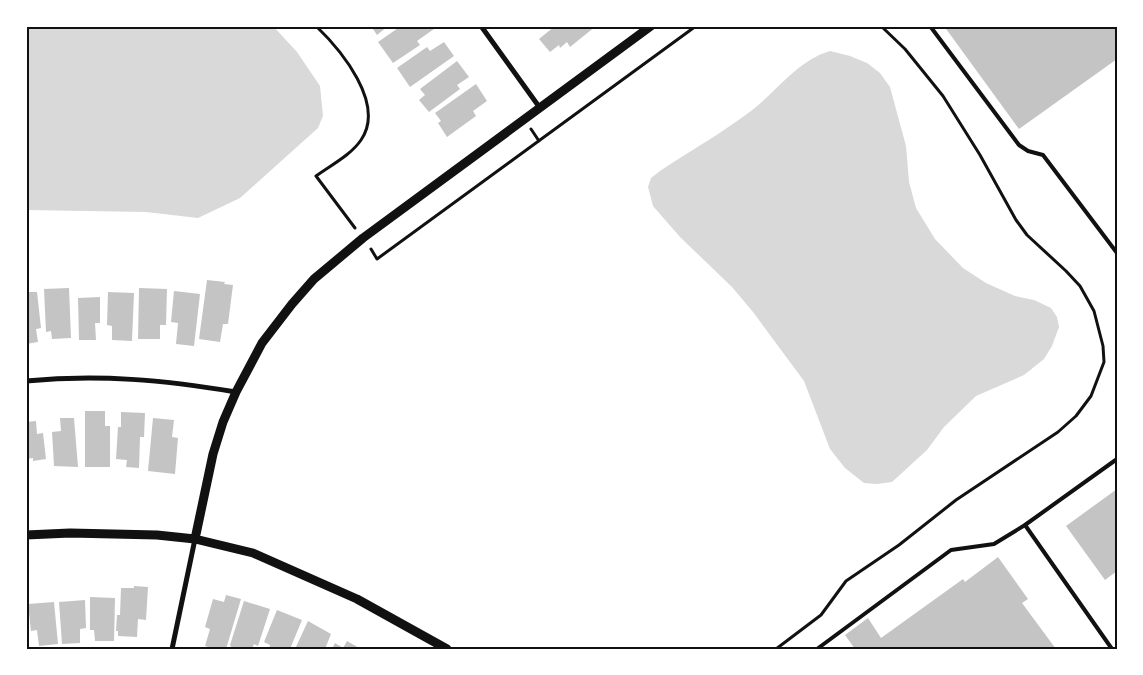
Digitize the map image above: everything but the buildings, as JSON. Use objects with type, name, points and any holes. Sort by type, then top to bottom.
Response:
[{"type":"street","points":[[482,26],[541,108]]},
{"type":"street","points":[[172,649],[213,454],[236,392],[262,343],[314,279],[363,238],[651,26]]},
{"type":"street","points":[[26,381],[98,377],[139,379],[236,392]]},
{"type":"street","points":[[26,535],[70,532],[113,533],[195,539],[253,553],[357,598],[447,649]]},
{"type":"lane","points":[[930,26],[1019,145],[1028,151],[1043,155],[1117,254]]},
{"type":"lane","points":[[817,649],[951,550],[994,544],[1025,525],[1117,458]]},
{"type":"lane","points":[[1025,525],[1112,649]]},
{"type":"path","points":[[316,26],[333,42],[359,81],[366,99],[368,114],[363,138],[355,148],[316,176],[377,259],[696,26]]},
{"type":"path","points":[[776,649],[821,616],[846,581],[899,546],[945,508],[1064,427],[1076,416],[1092,396],[1104,362],[1103,346],[1094,311],[1080,286],[1066,270],[1027,236],[980,155],[942,96],[905,49],[881,26]]},
{"type":"shaded area","points":[[26,26],[273,26],[297,52],[320,86],[323,116],[318,128],[240,198],[198,218],[146,212],[26,210]]},
{"type":"shaded area","points":[[830,51],[867,63],[880,73],[890,87],[906,146],[909,182],[916,208],[935,239],[963,268],[986,283],[1015,296],[1034,300],[1051,308],[1057,317],[1059,327],[1052,346],[1044,359],[1024,375],[976,396],[944,427],[927,450],[892,482],[877,484],[864,483],[845,468],[830,449],[804,381],[732,287],[680,237],[653,206],[648,187],[651,178],[660,171],[751,111],[808,61]]}]
